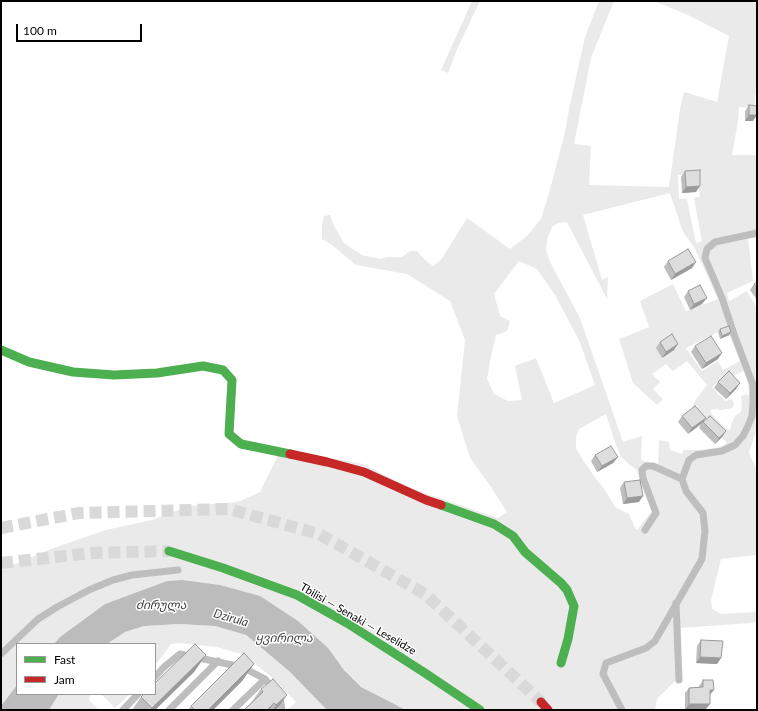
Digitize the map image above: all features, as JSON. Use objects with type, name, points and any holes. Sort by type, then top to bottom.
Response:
[{"type":"main road","points":[[1,350],[29,362],[73,372],[114,375],[157,373],[202,366],[224,370],[232,380],[228,434],[241,444],[327,462],[364,472],[426,500],[494,524],[513,536],[525,552],[561,583],[567,590],[574,606],[568,639],[561,663]]},
{"type":"main road","name":"Tbilisi — Senaki — Leselidze","points":[[169,552],[223,568],[297,595],[347,623],[480,710]]},
{"type":"main road","points":[[541,702],[548,710]]},
{"type":"street","points":[[622,710],[603,674],[606,663],[646,648],[655,641],[702,559],[705,531],[703,513],[686,491],[682,479],[689,460],[696,455],[722,451],[735,445],[743,436],[752,416],[753,385],[734,337],[722,298],[705,258],[707,249],[715,242],[757,233]]},
{"type":"street","points":[[646,530],[656,513],[643,478],[642,470],[646,466],[653,466],[682,479]]},
{"type":"street","points":[[1,654],[38,619],[89,590],[113,580],[132,575],[178,570]]},
{"type":"street","points":[[676,603],[678,680]]},
{"type":"street","points":[[156,676],[180,654],[242,667],[265,679],[280,697],[282,710]]},
{"type":"street","points":[[169,710],[218,661]]},
{"type":"street","points":[[233,710],[265,679]]},
{"type":"street","points":[[122,710],[137,695]]},
{"type":"shaded area","points":[[472,1],[480,1],[458,47],[448,73],[441,70]]},
{"type":"shaded area","points":[[599,1],[614,1],[591,58],[574,144],[591,146],[589,185],[669,187],[680,109],[684,92],[717,102],[729,36],[688,15],[654,1],[757,1],[757,94],[755,95],[755,108],[739,107],[732,155],[757,155],[757,237],[748,239],[753,281],[727,293],[729,301],[747,291],[757,308],[757,428],[749,453],[757,470],[757,555],[721,559],[711,600],[712,609],[721,614],[757,612],[757,622],[681,628],[681,680],[675,681],[657,699],[655,710],[406,710],[361,687],[344,670],[328,648],[182,580],[167,581],[105,604],[60,637],[55,643],[16,643],[16,686],[1,706],[1,570],[56,547],[106,530],[152,520],[189,506],[238,502],[260,492],[281,449],[363,464],[408,487],[498,518],[507,512],[470,458],[457,416],[465,340],[450,301],[407,274],[356,265],[332,245],[322,239],[322,224],[324,216],[330,215],[334,226],[344,243],[362,255],[380,259],[387,257],[402,257],[410,251],[417,251],[433,266],[441,260],[467,218],[510,249],[528,235],[541,219],[565,132],[585,37]],"holes":[[[697,174],[700,197],[694,198],[702,241],[696,243],[687,199],[679,199],[678,175]],[[670,193],[683,232],[694,247],[718,299],[686,311],[673,284],[640,301],[649,327],[619,339],[633,383],[657,405],[663,399],[653,389],[660,382],[652,374],[666,364],[673,371],[687,361],[707,385],[692,407],[727,443],[720,447],[701,450],[683,450],[682,454],[670,450],[669,442],[659,440],[658,465],[641,460],[642,436],[623,442],[580,318],[550,262],[546,250],[547,239],[552,227],[558,223],[567,222],[607,299],[608,277],[602,280],[583,215]],[[519,261],[537,269],[555,295],[579,340],[595,385],[554,403],[536,358],[515,366],[522,400],[508,401],[494,394],[487,379],[491,356],[496,335],[507,331],[510,321],[500,316],[494,294]],[[727,329],[740,361],[723,370],[718,361],[702,371],[686,348]],[[744,371],[748,383],[749,396],[747,394],[741,396],[741,412],[735,416],[730,430],[725,428],[710,412],[712,409],[722,410],[733,408],[734,403],[732,399],[725,401],[712,387],[725,375],[730,377]],[[606,414],[621,457],[637,470],[652,511],[637,530],[629,514],[615,507],[576,448],[576,437],[579,429]]]},
{"type":"shaded area","points":[[179,624],[215,626],[246,635],[289,671],[327,710],[287,710],[296,702],[269,675],[242,654],[217,647],[179,643],[171,644],[156,664],[156,643],[108,643],[125,632],[144,626]]},
{"type":"shaded area","points":[[58,695],[91,695],[89,700],[99,710],[49,710]]},
{"type":"shaded area","points":[[102,695],[129,695],[115,708]]},
{"type":"water","name":"ყვირილა","points":[[182,580],[220,585],[260,596],[298,621],[328,648],[344,670],[361,687],[406,710],[327,710],[289,671],[246,635],[215,626],[179,624],[144,626],[125,632],[108,643],[55,643],[60,637],[105,604],[167,581]]},
{"type":"water","points":[[16,686],[16,695],[58,695],[49,710],[1,710],[1,706]]},
{"type":"building","points":[[749,105],[757,106],[757,115],[749,115]]},
{"type":"building","points":[[700,170],[700,186],[686,187],[685,171]]},
{"type":"building","points":[[688,249],[696,262],[675,274],[668,261]]},
{"type":"building","points":[[700,285],[707,298],[694,304],[688,291]]},
{"type":"building","points":[[729,326],[731,332],[722,336],[720,329]]},
{"type":"building","points":[[672,334],[678,344],[666,352],[660,342]]},
{"type":"building","points":[[711,336],[722,353],[706,363],[695,346]]},
{"type":"building","points":[[729,371],[740,383],[730,393],[718,382]]},
{"type":"building","points":[[695,406],[706,418],[692,428],[682,416]]},
{"type":"building","points":[[710,416],[726,431],[719,438],[703,422]]},
{"type":"building","points":[[611,446],[618,457],[602,466],[595,455]]},
{"type":"building","points":[[640,480],[643,496],[627,498],[624,482]]},
{"type":"building","points":[[701,640],[723,641],[721,658],[700,657]]},
{"type":"building","points":[[195,644],[206,655],[152,708],[141,697],[143,695],[156,695],[156,682]]},
{"type":"building","points":[[244,653],[254,664],[208,710],[195,710],[191,706]]},
{"type":"building","points":[[273,679],[287,695],[276,705],[274,703],[267,710],[244,710],[263,692],[261,689]]},
{"type":"building","points":[[703,680],[713,680],[714,690],[710,690],[710,704],[689,704],[689,688],[703,687]]},
{"type":"tunnel","points":[[1,528],[79,513],[229,509],[319,534],[425,594],[541,702]]},
{"type":"tunnel","points":[[1,563],[92,553],[169,551]]},
{"type":"traffic: fast","points":[[1,350],[29,362],[73,372],[114,375],[157,373],[203,366],[223,370],[232,380],[229,434],[241,444],[290,454]]},
{"type":"traffic: fast","points":[[441,505],[494,524],[513,536],[525,552],[567,590],[574,606],[568,639],[561,663]]},
{"type":"traffic: fast","points":[[169,551],[223,568],[297,595],[347,623],[480,710]]},
{"type":"traffic: jam","points":[[290,454],[364,472],[426,500],[441,505]]},
{"type":"traffic: jam","points":[[541,702],[548,710]]},
{"type":"water label","name":"ძირულა","points":[[161,605]]},
{"type":"water label","name":"Dzirula","points":[[231,618]]}]
